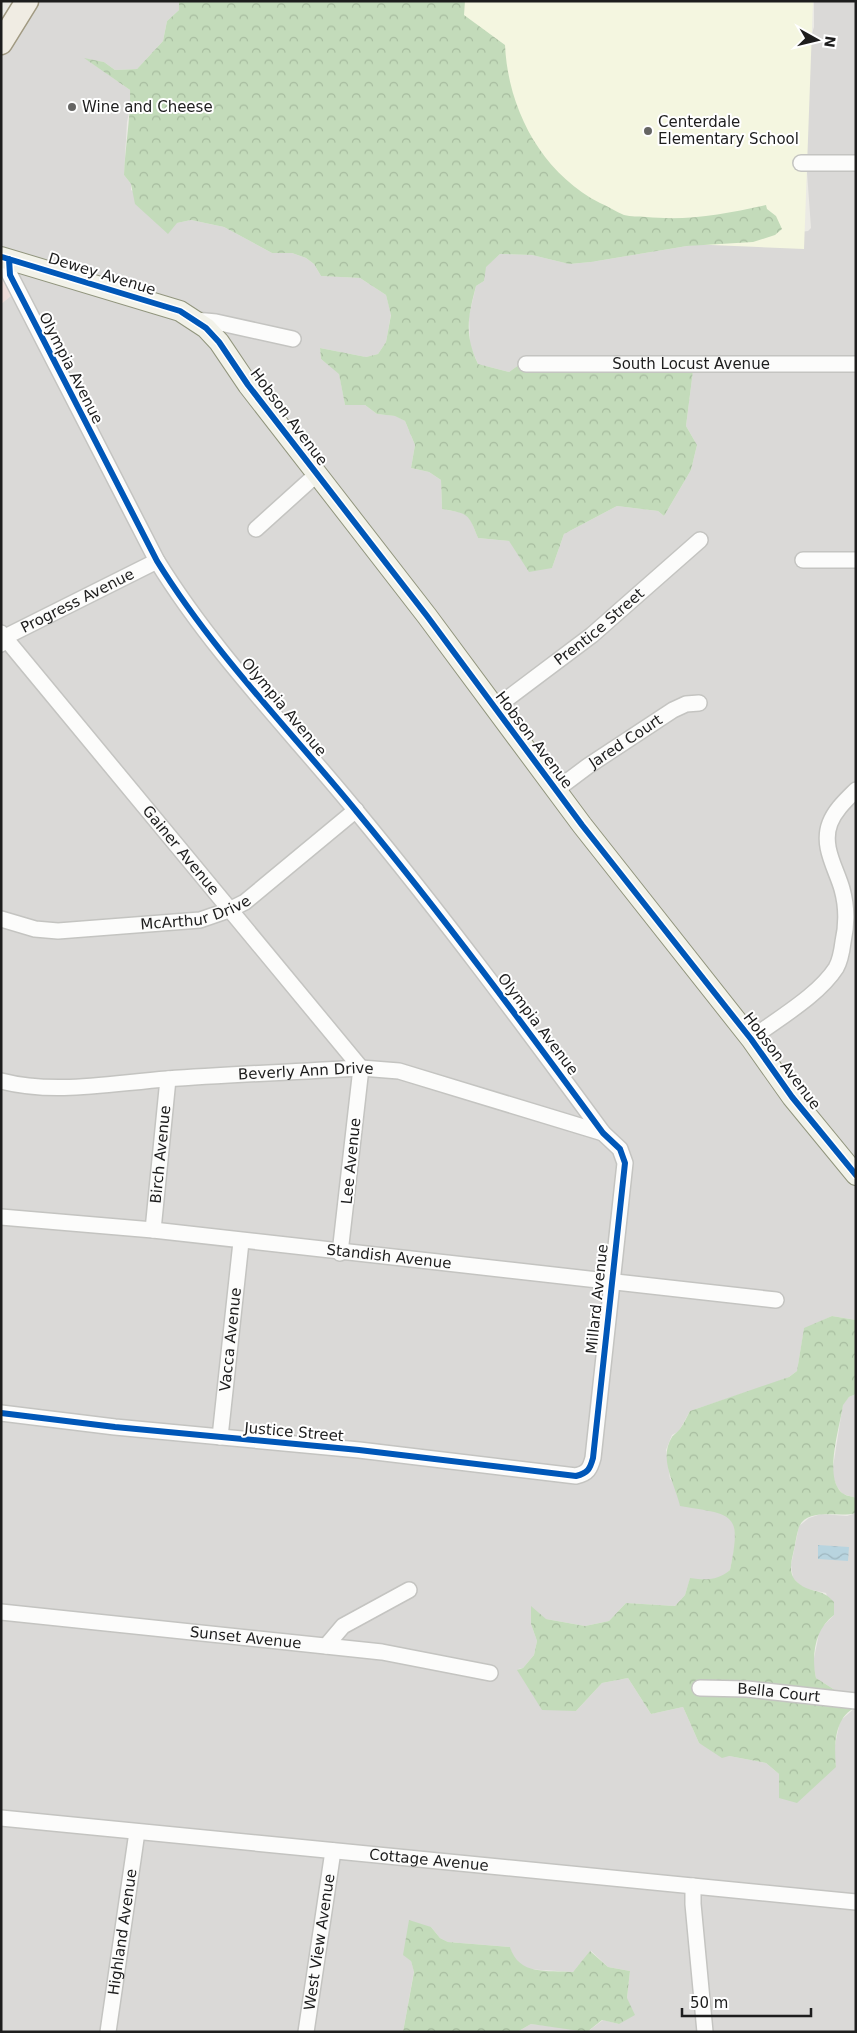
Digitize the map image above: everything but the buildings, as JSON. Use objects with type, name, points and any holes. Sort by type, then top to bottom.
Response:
[{"type":"main road","points":[[1,43],[27,1]]},
{"type":"street","points":[[801,162],[856,163]]},
{"type":"street","name":"Dewey Avenue","points":[[5,258],[180,312],[193,320],[216,322],[293,339]]},
{"type":"street","name":"Olympia Avenue","points":[[5,258],[10,274],[157,561],[177,594],[217,646],[356,810],[437,910],[603,1133]]},
{"type":"street","name":"Hobson Avenue","points":[[193,320],[206,328],[219,342],[248,385],[556,790],[751,1039],[792,1097],[854,1171]]},
{"type":"street","name":"South Locust Avenue","points":[[526,364],[856,364]]},
{"type":"street","points":[[256,529],[317,474]]},
{"type":"street","name":"Prentice Street","points":[[494,708],[592,635],[700,540]]},
{"type":"street","points":[[803,560],[856,560]]},
{"type":"street","name":"Progress Avenue","points":[[2,638],[157,561]]},
{"type":"street","name":"Gainer Avenue","points":[[2,638],[361,1068]]},
{"type":"street","name":"Jared Court","points":[[556,790],[588,766],[673,710],[686,704],[699,703]]},
{"type":"street","points":[[751,1039],[825,981],[837,967],[843,943],[847,913],[842,890],[828,847],[827,836],[834,814],[856,790]]},
{"type":"street","name":"McArthur Drive","points":[[1,919],[35,929],[58,931],[200,920],[245,902],[356,810]]},
{"type":"street","name":"Beverly Ann Drive","points":[[1,1081],[23,1087],[45,1088],[361,1068],[399,1071],[603,1133]]},
{"type":"street","name":"Lee Avenue","points":[[340,1253],[361,1068]]},
{"type":"street","name":"Birch Avenue","points":[[153,1230],[168,1079]]},
{"type":"street","name":"Millard Avenue","points":[[584,1474],[590,1468],[593,1458],[625,1163],[620,1149],[603,1133]]},
{"type":"street","name":"Standish Avenue","points":[[1,1217],[153,1230],[241,1242],[776,1300]]},
{"type":"street","name":"Vacca Avenue","points":[[220,1437],[241,1242]]},
{"type":"street","name":"Justice Street","points":[[1,1413],[115,1428],[359,1450],[576,1476],[584,1474]]},
{"type":"street","points":[[326,1646],[344,1626],[408,1590]]},
{"type":"street","name":"Sunset Avenue","points":[[1,1612],[382,1652],[490,1672]]},
{"type":"street","name":"Bella Court","points":[[700,1688],[746,1689],[856,1700]]},
{"type":"street","name":"Cottage Avenue","points":[[1,1818],[856,1902]]},
{"type":"street","name":"Highland Avenue","points":[[108,2032],[137,1832]]},
{"type":"street","name":"West View Avenue","points":[[306,2032],[333,1851]]},
{"type":"street","points":[[693,1886],[705,2032]]},
{"type":"shaded area","points":[[20,1],[179,1],[179,10],[167,21],[163,41],[137,69],[115,70],[104,62],[86,59],[130,90],[132,98],[127,122],[124,175],[131,184],[131,190],[177,223],[191,220],[224,227],[272,253],[292,253],[306,258],[314,264],[321,276],[360,278],[386,295],[391,314],[386,342],[378,354],[366,357],[320,348],[321,359],[339,373],[345,405],[365,405],[377,414],[396,416],[405,421],[415,445],[411,468],[429,472],[441,480],[442,509],[464,513],[470,518],[478,538],[509,541],[552,568],[564,534],[617,506],[658,511],[664,516],[691,470],[697,445],[686,426],[694,363],[530,358],[509,372],[478,364],[470,345],[469,316],[476,286],[484,281],[485,267],[500,254],[532,255],[569,264],[687,246],[808,231],[811,228],[800,75],[814,27],[814,1],[856,1],[856,1320],[832,1316],[804,1329],[797,1371],[789,1377],[774,1383],[690,1411],[679,1431],[672,1435],[666,1450],[670,1479],[676,1486],[680,1505],[723,1513],[734,1523],[736,1541],[730,1570],[722,1577],[712,1580],[690,1579],[685,1595],[675,1606],[626,1603],[609,1621],[585,1626],[546,1619],[531,1624],[537,1641],[534,1655],[523,1668],[518,1669],[576,1711],[602,1683],[628,1678],[651,1714],[683,1707],[699,1743],[729,1756],[766,1763],[779,1774],[836,1767],[834,1750],[840,1721],[856,1707],[856,2032],[587,2032],[603,2020],[619,2024],[627,1998],[630,1971],[608,1967],[591,1951],[573,1972],[526,1969],[514,1960],[510,1947],[448,1942],[440,1938],[431,1927],[411,1961],[414,1971],[403,2032],[1,2032],[1,304],[16,291],[1,258],[1,35]]},
{"type":"shaded area","name":"Centerdale Elementary School","points":[[455,1],[813,1],[804,249],[523,237]]},
{"type":"shaded area","points":[[1,258],[16,292],[1,304]]},
{"type":"shaded area","points":[[856,1394],[856,1498],[843,1494],[837,1487],[832,1473],[843,1404],[849,1397]]},
{"type":"shaded area","points":[[856,1513],[856,1695],[838,1692],[816,1678],[813,1663],[820,1629],[834,1615],[826,1593],[803,1588],[793,1578],[791,1565],[799,1526],[809,1518],[821,1514],[847,1516]]},
{"type":"shaded area","points":[[531,2024],[576,2029],[579,2032],[517,2032]]},
{"type":"green space","points":[[179,1],[465,1],[464,15],[505,45],[513,93],[521,116],[532,137],[545,157],[561,175],[579,190],[624,215],[632,216],[692,217],[721,214],[766,205],[767,209],[776,216],[782,229],[775,235],[753,242],[687,246],[569,264],[532,255],[500,254],[486,267],[484,281],[476,286],[469,316],[469,334],[478,364],[509,372],[529,358],[694,363],[686,426],[697,445],[691,470],[664,516],[658,511],[617,506],[564,534],[552,568],[529,572],[509,541],[478,538],[472,523],[466,516],[442,509],[441,480],[429,472],[411,468],[415,445],[405,421],[395,416],[377,414],[365,405],[345,405],[339,374],[321,359],[320,348],[366,357],[378,354],[386,342],[391,315],[386,295],[360,278],[321,276],[314,264],[306,258],[292,253],[272,253],[224,227],[191,220],[177,223],[168,234],[135,204],[131,184],[124,175],[130,90],[84,58],[104,62],[115,70],[137,69],[163,41],[167,21],[179,10]]},
{"type":"green space","points":[[832,1316],[856,1320],[856,1394],[849,1397],[843,1405],[833,1463],[836,1484],[841,1492],[856,1498],[856,1513],[816,1515],[803,1521],[798,1530],[791,1567],[793,1577],[800,1585],[824,1594],[834,1602],[834,1615],[822,1628],[816,1643],[814,1660],[816,1678],[838,1692],[856,1707],[843,1718],[839,1725],[835,1750],[836,1767],[797,1803],[779,1798],[779,1774],[766,1763],[729,1756],[722,1758],[699,1743],[683,1707],[651,1714],[628,1678],[602,1683],[576,1711],[542,1710],[517,1670],[523,1668],[534,1655],[537,1641],[531,1624],[531,1606],[546,1619],[585,1626],[609,1621],[626,1603],[675,1606],[685,1595],[690,1578],[711,1579],[721,1576],[730,1570],[734,1551],[734,1527],[730,1520],[723,1515],[680,1506],[667,1463],[668,1445],[690,1411],[789,1377],[797,1371],[804,1328]]},
{"type":"green space","points":[[409,1920],[431,1927],[440,1938],[448,1942],[510,1947],[520,1963],[535,1970],[573,1972],[590,1951],[608,1967],[630,1971],[627,1998],[635,2015],[619,2024],[602,2020],[587,2032],[531,2024],[517,2032],[403,2032],[414,1972],[411,1961],[403,1955]]},
{"type":"water","points":[[818,1545],[849,1547],[848,1561],[818,1559]]},
{"type":"cycle path","points":[[2,257],[180,311],[206,328],[219,342],[248,385],[427,616],[582,825],[751,1039],[792,1097],[856,1175]]},
{"type":"cycle path","points":[[1,1413],[115,1427],[359,1450],[580,1475],[588,1470],[593,1458],[625,1163],[620,1149],[603,1133],[452,931],[357,812],[252,690],[179,595],[157,561],[10,275],[9,259]]},
{"type":"place","name":"Wine and Cheese","points":[[72,107]]},
{"type":"place","name":"Centerdale Elementary School","points":[[648,131]]}]
